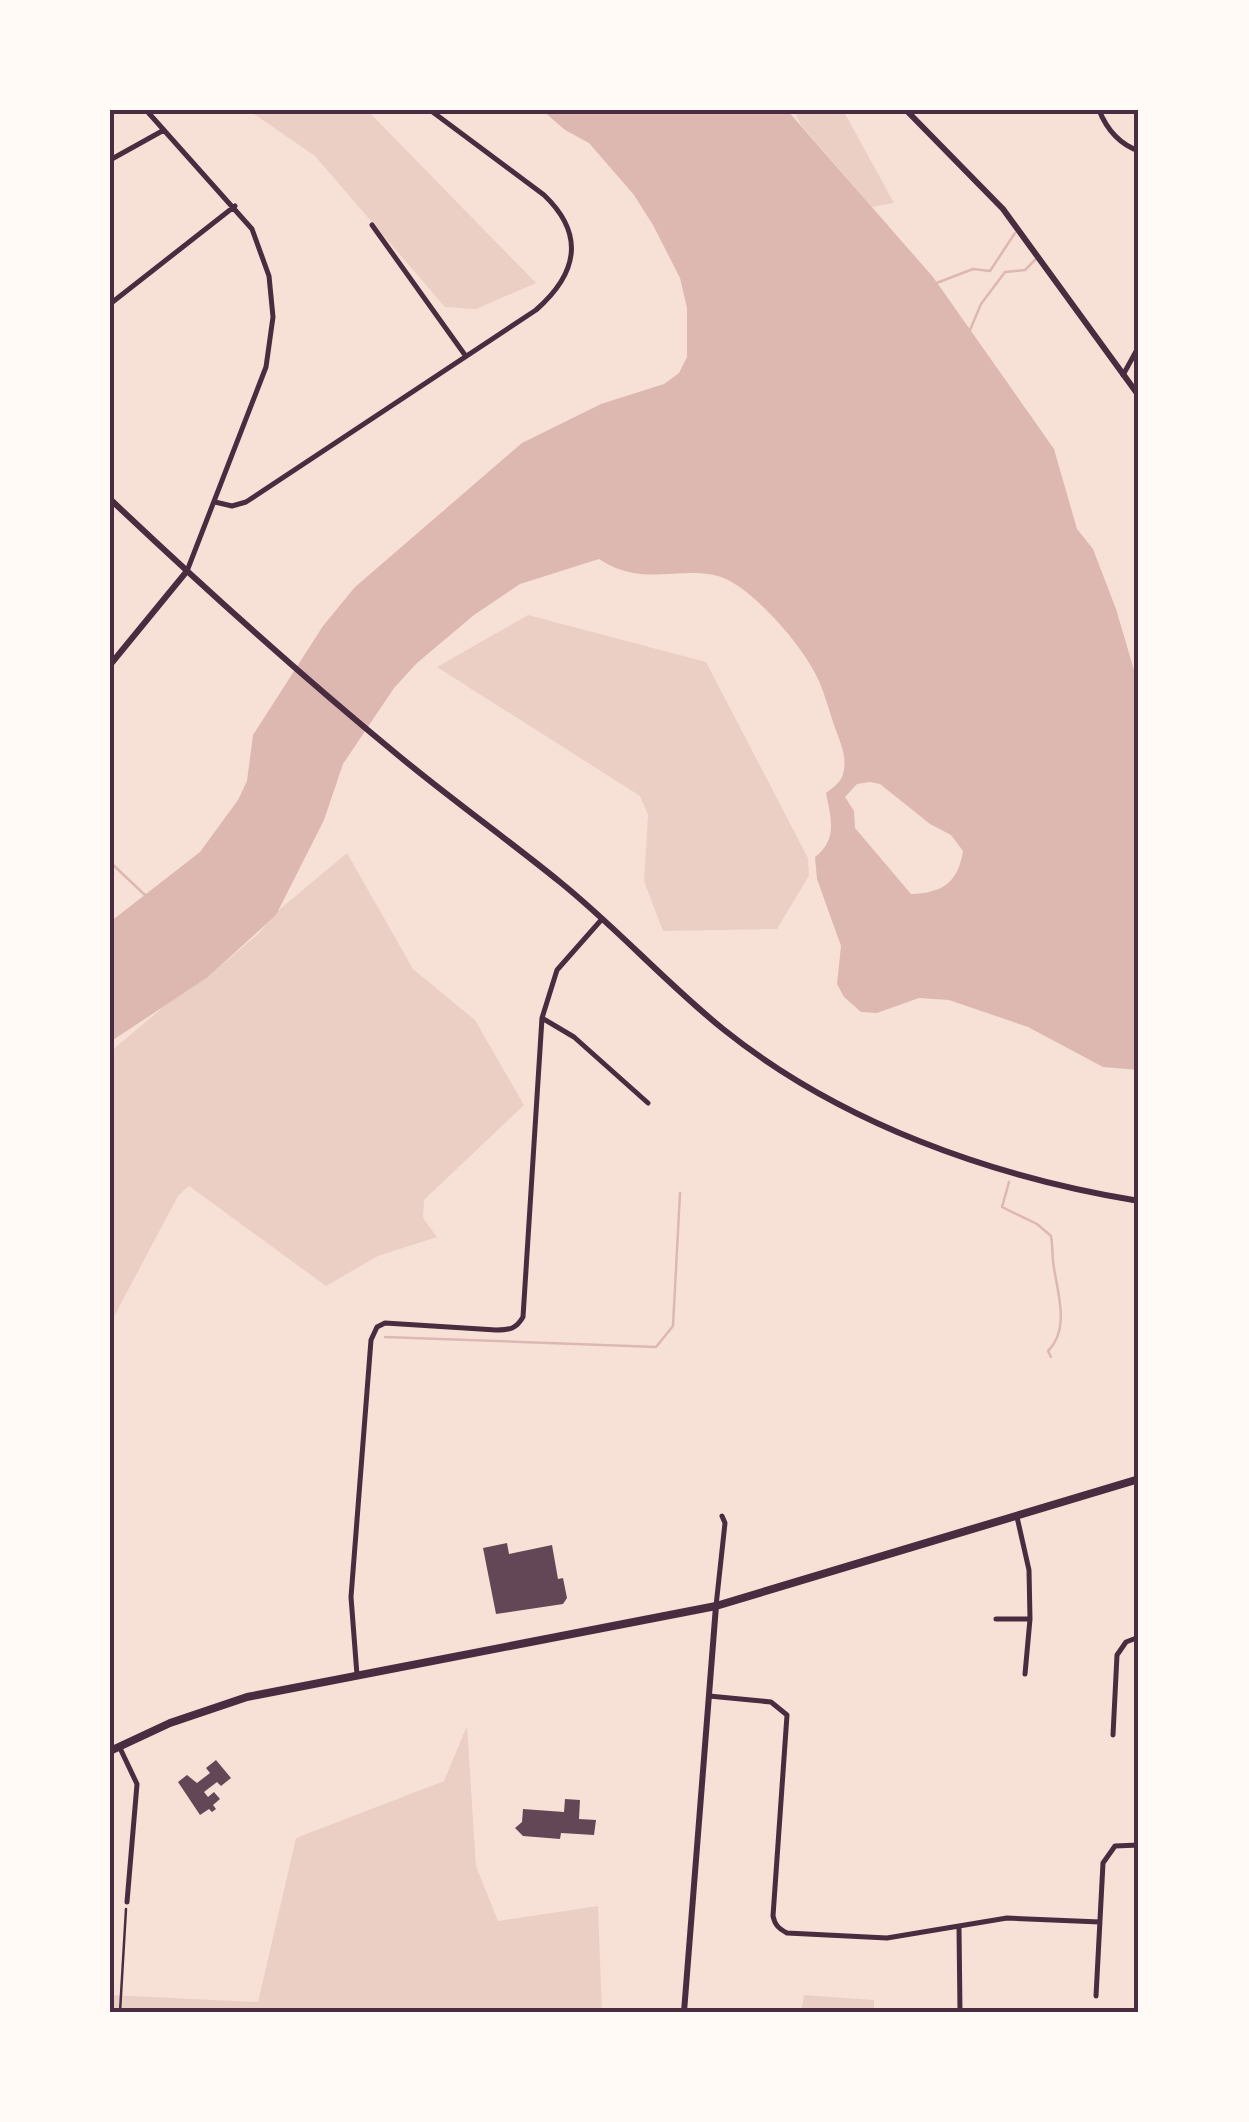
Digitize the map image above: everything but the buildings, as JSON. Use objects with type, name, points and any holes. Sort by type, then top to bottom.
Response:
[{"type":"main road","points":[[906,110],[1003,209],[1139,396]]},
{"type":"main road","points":[[110,498],[258,635],[400,756],[562,884],[725,1030],[831,1099],[927,1143],[1020,1176],[1139,1201]]},
{"type":"main road","points":[[110,665],[187,571]]},
{"type":"main road","points":[[110,1751],[211,1707],[716,1606],[1139,1479]]},
{"type":"main road","points":[[684,2012],[716,1606]]},
{"type":"street","points":[[146,110],[252,229],[268,276],[273,316],[266,366],[187,571]]},
{"type":"street","points":[[214,502],[232,506],[246,502],[552,296],[570,259],[569,225],[560,210],[430,110]]},
{"type":"street","points":[[1099,110],[1108,129],[1126,146],[1139,151]]},
{"type":"street","points":[[110,160],[164,130]]},
{"type":"street","points":[[110,304],[235,206]]},
{"type":"street","points":[[372,225],[465,355]]},
{"type":"street","points":[[1124,375],[1139,346]]},
{"type":"street","points":[[357,1677],[351,1597],[371,1340],[378,1328],[394,1323],[496,1330],[510,1330],[518,1325],[522,1317],[542,1018],[556,970],[602,919]]},
{"type":"street","points":[[542,1018],[574,1037],[648,1103]]},
{"type":"street","points":[[716,1606],[725,1523],[722,1516]]},
{"type":"street","points":[[1017,1517],[1029,1570],[1025,1674]]},
{"type":"street","points":[[996,1619],[1030,1619]]},
{"type":"street","points":[[1113,1736],[1117,1655],[1126,1642],[1139,1637]]},
{"type":"street","points":[[710,1696],[772,1702],[788,1715],[773,1916],[774,1924],[787,1932],[873,1938],[1027,1917],[1100,1922]]},
{"type":"street","points":[[119,1746],[137,1784],[127,1902]]},
{"type":"street","points":[[1096,1996],[1103,1863],[1115,1846],[1139,1845]]},
{"type":"street","points":[[959,1927],[960,2012]]},
{"type":"path","points":[[120,2012],[127,1902]]},
{"type":"shaded area","points":[[248,110],[367,110],[536,283],[476,309],[445,307],[315,156]]},
{"type":"shaded area","points":[[542,110],[787,110],[933,277],[1054,449],[1077,529],[1093,549],[1139,687],[1139,1070],[1103,1067],[1028,1027],[949,1000],[919,998],[877,1013],[861,1012],[844,997],[837,984],[841,946],[817,879],[815,857],[830,836],[826,793],[842,777],[844,757],[812,668],[766,609],[726,579],[696,573],[632,573],[599,559],[520,584],[474,615],[417,663],[394,688],[343,764],[324,820],[276,915],[208,977],[110,1042],[110,922],[200,852],[247,781],[253,735],[323,626],[355,587],[522,443],[601,404],[664,384],[679,373],[687,357],[687,308],[680,278],[653,225],[634,195],[589,143],[565,130]],"holes":[[[857,784],[880,784],[930,824],[951,835],[963,851],[957,871],[947,884],[911,894],[855,828],[854,811],[845,797]]]},
{"type":"shaded area","points":[[794,110],[843,110],[894,203],[872,207],[800,124]]},
{"type":"shaded area","points":[[528,615],[706,662],[808,858],[809,876],[777,929],[663,931],[644,881],[648,815],[640,796],[437,667]]},
{"type":"shaded area","points":[[347,853],[413,969],[475,1020],[524,1105],[424,1200],[423,1218],[437,1237],[378,1256],[326,1286],[189,1186],[178,1196],[110,1324],[110,1052],[168,1003],[208,977]]},
{"type":"shaded area","points":[[467,1726],[476,1866],[498,1921],[598,1906],[602,2012],[110,2012],[110,1995],[258,2002],[296,1838],[444,1781]]},
{"type":"shaded area","points":[[804,1995],[874,2000],[874,2012],[801,2012]]},
{"type":"waterway","points":[[934,284],[973,269],[990,271],[1015,233]]},
{"type":"waterway","points":[[970,330],[981,304],[1005,272],[1025,270],[1035,260]]},
{"type":"waterway","points":[[110,862],[145,895]]},
{"type":"waterway","points":[[1009,1182],[1002,1207],[1037,1224],[1051,1236],[1061,1311],[1059,1333],[1048,1351],[1051,1357]]},
{"type":"waterway","points":[[385,1337],[656,1347],[673,1326],[680,1193]]}]
